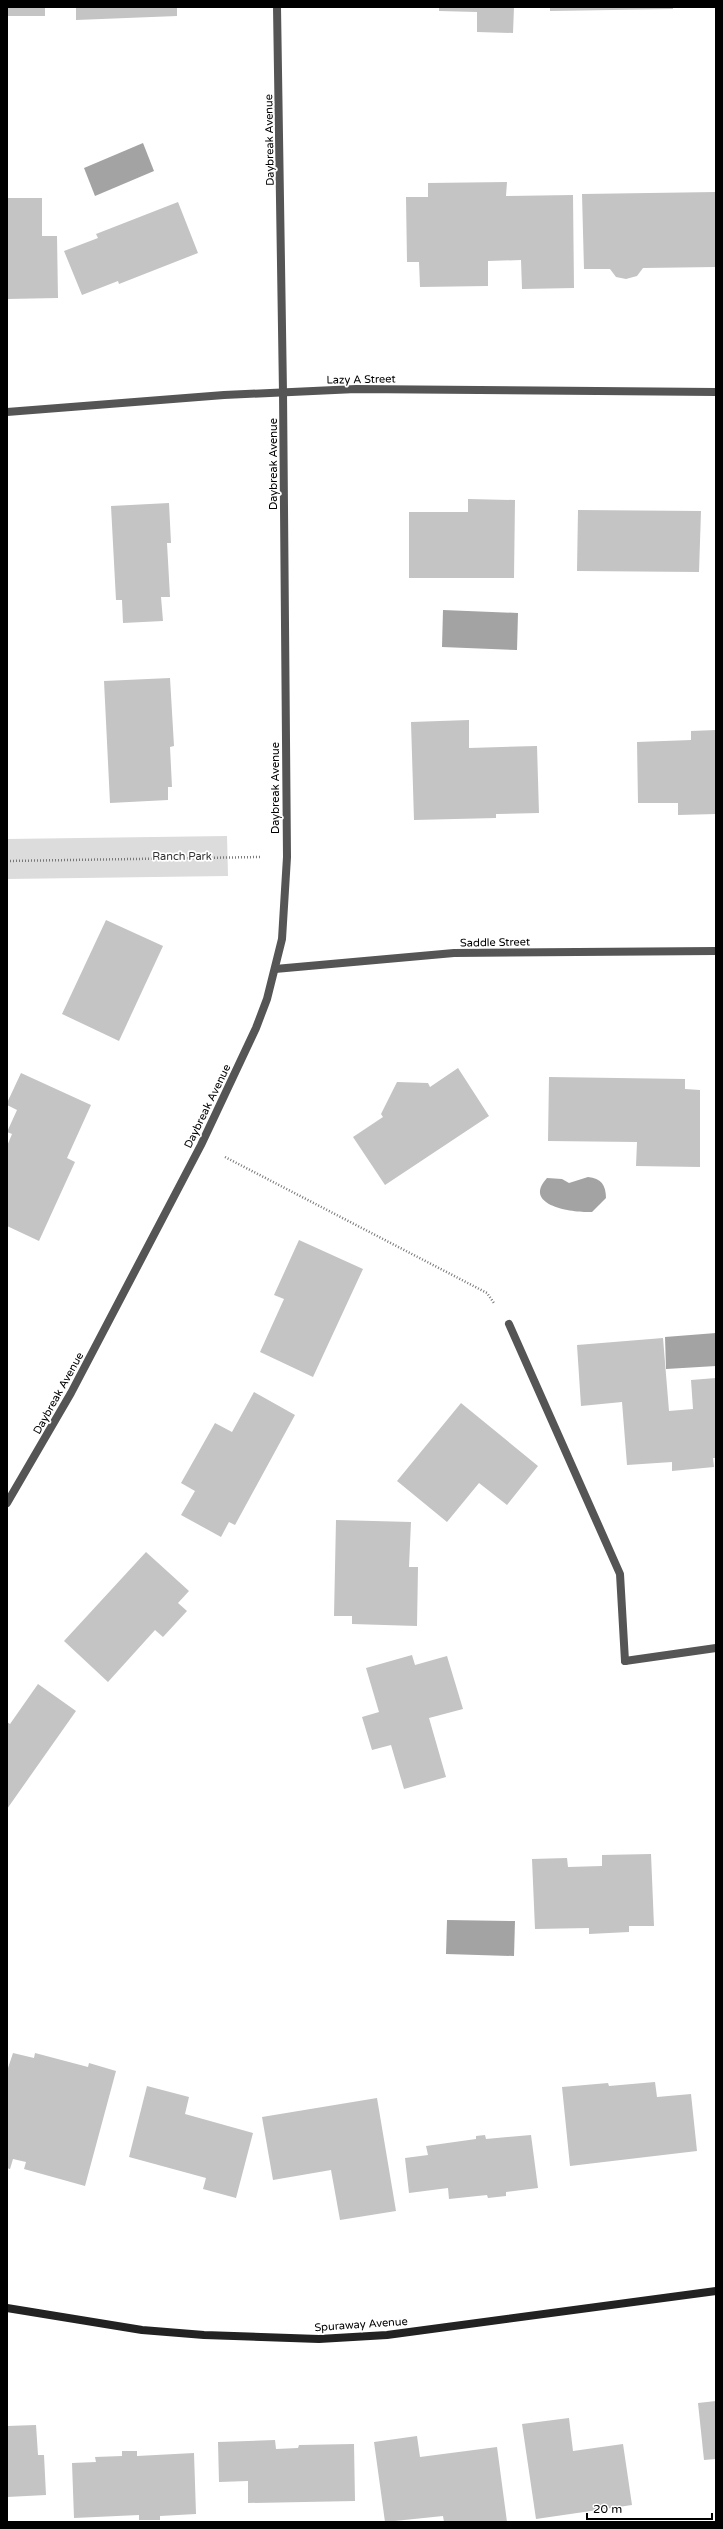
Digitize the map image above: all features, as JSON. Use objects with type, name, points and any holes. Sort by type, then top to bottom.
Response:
[{"type":"street","name":"Daybreak Avenue","points":[[7,1503],[75,1386],[201,1145],[256,1028],[275,969],[282,939],[287,857],[283,392],[277,7]]},
{"type":"street","name":"Lazy A Street","points":[[7,412],[283,392],[356,389],[716,392]]},
{"type":"street","name":"Saddle Street","points":[[275,969],[454,953],[716,951]]},
{"type":"street","points":[[509,1324],[620,1574],[625,1661],[716,1648]]},
{"type":"street","name":"Spuraway Avenue","points":[[7,2308],[142,2330],[248,2338],[319,2339],[387,2335],[716,2291]]},
{"type":"path","points":[[7,861],[287,857]]},
{"type":"path","points":[[201,1145],[487,1293],[509,1324]]},
{"type":"green space","name":"Ranch Park","points":[[227,836],[228,876],[7,879],[7,839]]},
{"type":"shaded area","points":[[143,143],[154,171],[95,196],[84,168]]},
{"type":"shaded area","points":[[443,610],[518,613],[517,650],[442,647]]},
{"type":"shaded area","points":[[588,1177],[596,1179],[602,1183],[606,1193],[606,1198],[592,1212],[574,1211],[553,1206],[545,1201],[541,1195],[541,1188],[547,1178],[562,1179],[569,1183]]},
{"type":"shaded area","points":[[716,1333],[716,1366],[666,1369],[665,1337]]},
{"type":"shaded area","points":[[447,1920],[515,1921],[514,1956],[446,1954]]},
{"type":"building","points":[[7,7],[45,7],[45,16],[7,16]]},
{"type":"building","points":[[76,7],[177,7],[177,16],[76,20]]},
{"type":"building","points":[[439,7],[514,7],[513,33],[477,32],[477,12],[439,11]]},
{"type":"building","points":[[550,7],[673,7],[673,9],[550,11]]},
{"type":"building","points":[[507,182],[506,196],[573,195],[574,288],[522,289],[521,260],[488,261],[488,286],[420,287],[419,262],[407,262],[406,197],[428,197],[428,183]]},
{"type":"building","points":[[716,192],[716,267],[643,268],[637,276],[626,279],[616,277],[610,269],[584,269],[582,194]]},
{"type":"building","points":[[7,198],[42,198],[42,236],[57,236],[58,298],[7,299]]},
{"type":"building","points":[[178,202],[198,253],[119,284],[118,281],[82,295],[64,251],[98,238],[96,234]]},
{"type":"building","points":[[468,499],[515,500],[514,578],[409,578],[409,512],[468,512]]},
{"type":"building","points":[[169,503],[171,543],[167,543],[170,597],[161,597],[163,621],[123,623],[122,600],[116,600],[111,506]]},
{"type":"building","points":[[578,510],[701,511],[699,572],[577,571]]},
{"type":"building","points":[[170,678],[174,746],[170,747],[172,787],[168,787],[168,800],[110,803],[104,681]]},
{"type":"building","points":[[469,720],[469,748],[537,746],[539,813],[496,814],[496,818],[414,820],[411,722]]},
{"type":"building","points":[[716,730],[716,814],[678,815],[678,803],[638,803],[637,742],[691,740],[691,731]]},
{"type":"building","points":[[106,920],[163,946],[119,1041],[62,1014]]},
{"type":"building","points":[[458,1068],[489,1116],[385,1185],[353,1137],[383,1117],[381,1114],[397,1082],[428,1083],[430,1087]]},
{"type":"building","points":[[21,1073],[91,1105],[67,1158],[75,1162],[39,1241],[7,1226],[7,1146],[12,1134],[7,1132],[17,1110],[7,1105],[7,1103]]},
{"type":"building","points":[[549,1077],[685,1079],[685,1089],[700,1090],[700,1167],[636,1166],[637,1142],[548,1141]]},
{"type":"building","points":[[299,1240],[363,1269],[313,1377],[260,1352],[284,1299],[274,1295]]},
{"type":"building","points":[[663,1338],[669,1411],[693,1409],[691,1380],[716,1378],[716,1458],[713,1458],[714,1467],[672,1471],[672,1462],[627,1465],[622,1402],[581,1406],[577,1345]]},
{"type":"building","points":[[254,1392],[295,1415],[235,1525],[229,1522],[221,1537],[181,1515],[195,1491],[181,1483],[215,1423],[232,1432]]},
{"type":"building","points":[[461,1403],[538,1466],[507,1505],[479,1483],[447,1522],[397,1481]]},
{"type":"building","points":[[336,1520],[411,1522],[409,1567],[418,1567],[417,1626],[352,1624],[352,1616],[334,1616]]},
{"type":"building","points":[[146,1552],[189,1591],[178,1603],[187,1611],[163,1637],[155,1630],[108,1682],[64,1641]]},
{"type":"building","points":[[412,1655],[415,1665],[447,1656],[463,1709],[429,1718],[446,1777],[404,1789],[391,1745],[372,1750],[362,1717],[379,1712],[366,1668]]},
{"type":"building","points":[[38,1684],[76,1711],[7,1809],[7,1722],[10,1724]]},
{"type":"building","points":[[651,1854],[654,1926],[629,1926],[629,1932],[589,1934],[589,1928],[535,1929],[532,1859],[567,1858],[568,1867],[602,1866],[602,1855]]},
{"type":"building","points":[[13,2053],[34,2058],[35,2053],[88,2067],[89,2063],[116,2071],[85,2186],[24,2169],[26,2162],[13,2159],[10,2169],[7,2168],[7,2071]]},
{"type":"building","points":[[655,2082],[657,2097],[691,2094],[697,2151],[570,2166],[562,2087],[608,2083],[609,2086]]},
{"type":"building","points":[[147,2086],[189,2097],[185,2114],[253,2133],[236,2198],[203,2189],[206,2178],[129,2157]]},
{"type":"building","points":[[377,2098],[396,2211],[340,2220],[331,2170],[273,2180],[262,2117]]},
{"type":"building","points":[[485,2135],[486,2139],[531,2135],[538,2188],[506,2192],[506,2196],[488,2198],[487,2195],[449,2199],[448,2188],[409,2193],[405,2158],[428,2155],[426,2146],[476,2139],[476,2136]]},
{"type":"building","points":[[716,2401],[716,2459],[704,2460],[698,2403]]},
{"type":"building","points":[[569,2418],[573,2451],[623,2444],[632,2505],[536,2519],[522,2424]]},
{"type":"building","points":[[36,2425],[38,2455],[44,2455],[46,2495],[7,2497],[7,2426]]},
{"type":"building","points":[[417,2436],[420,2457],[497,2447],[507,2522],[444,2522],[443,2516],[385,2522],[374,2442]]},
{"type":"building","points":[[275,2440],[276,2449],[298,2448],[299,2445],[354,2444],[355,2501],[248,2503],[248,2481],[219,2482],[218,2442]]},
{"type":"building","points":[[122,2451],[137,2451],[137,2456],[194,2453],[196,2514],[160,2516],[160,2520],[139,2520],[139,2515],[74,2518],[72,2463],[96,2462],[95,2457],[122,2456]]}]
